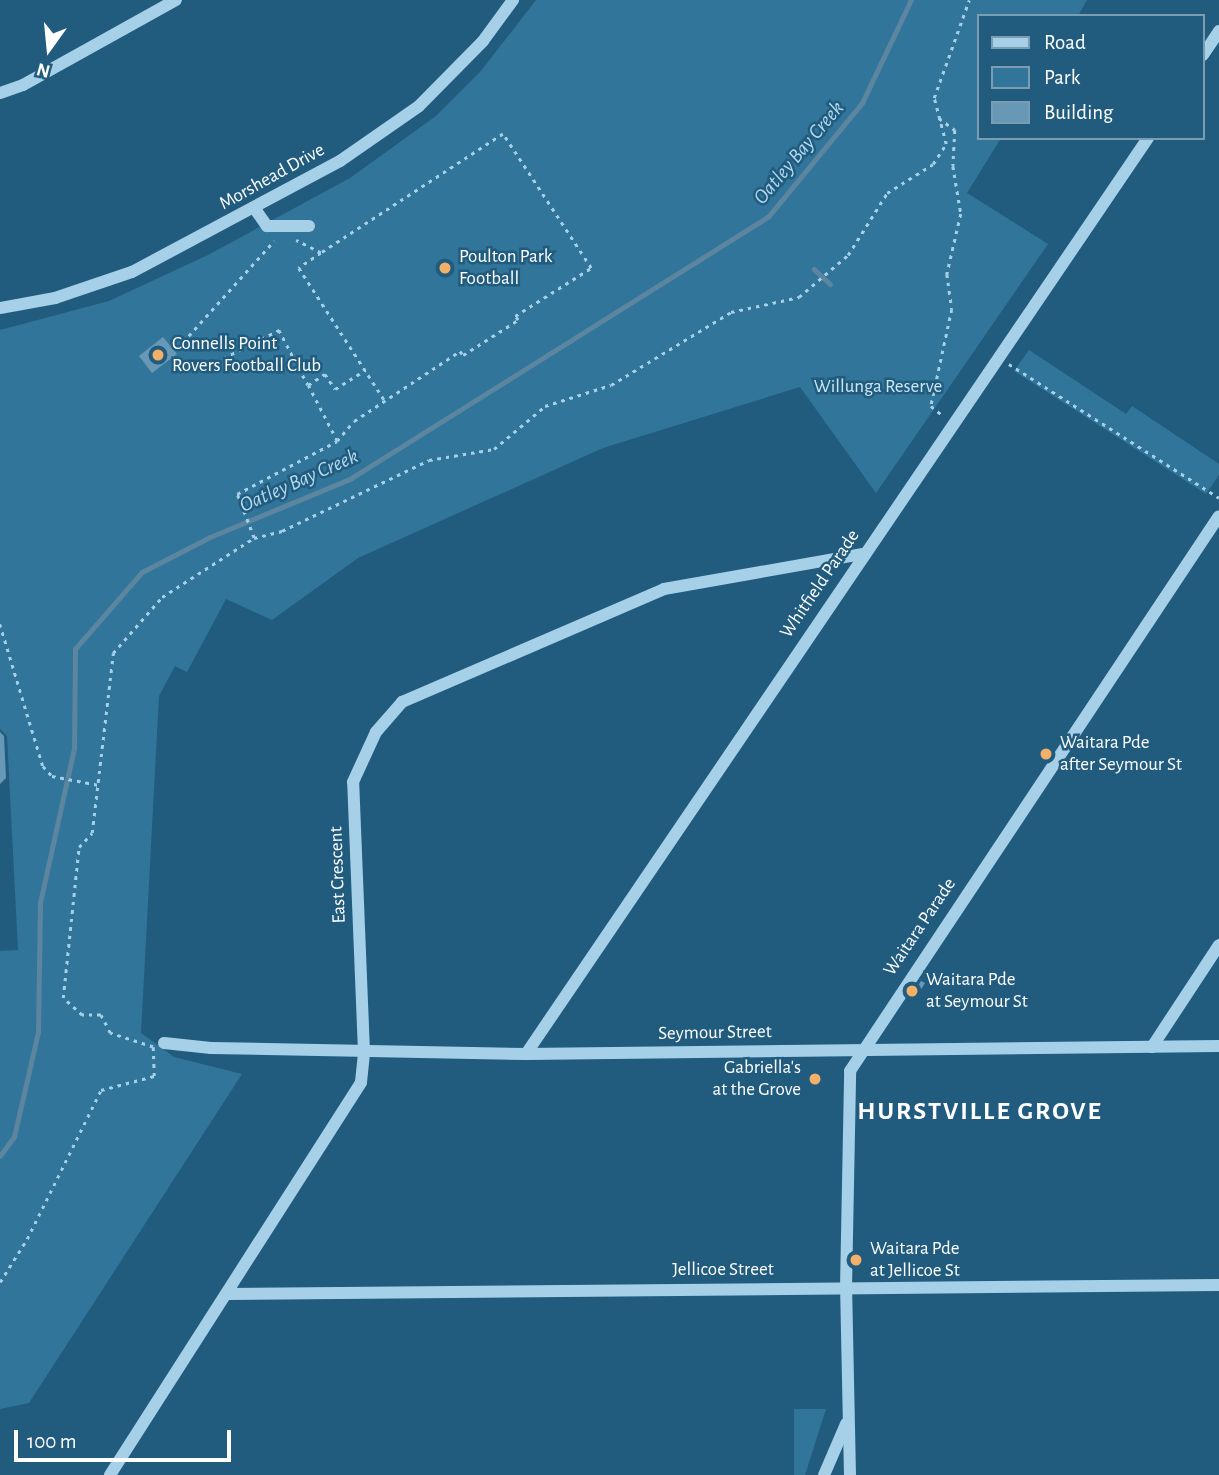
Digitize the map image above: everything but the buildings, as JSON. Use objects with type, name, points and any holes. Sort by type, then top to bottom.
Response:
[{"type":"street","points":[[0,93],[23,85],[176,0]]},
{"type":"street","name":"Morshead Drive","points":[[0,308],[109,281],[255,209],[385,133],[452,74],[513,0]]},
{"type":"street","points":[[1205,52],[1219,31]]},
{"type":"street","name":"Whitfield Parade","points":[[526,1054],[1147,140]]},
{"type":"street","points":[[255,209],[267,226],[309,226]]},
{"type":"street","name":"Waitara Parade","points":[[850,1475],[846,1093],[861,1049],[1219,516]]},
{"type":"street","name":"East Crescent","points":[[110,1475],[361,1082],[364,1052],[353,782],[376,732],[402,702],[664,589],[863,554]]},
{"type":"street","points":[[1152,1047],[1219,945]]},
{"type":"street","name":"Seymour Street","points":[[164,1043],[211,1048],[526,1054],[1219,1046]]},
{"type":"street","name":"Jellicoe Street","points":[[227,1294],[1219,1285]]},
{"type":"street","name":"Waitara Parade","points":[[824,1475],[848,1420]]},
{"type":"path","points":[[0,1282],[27,1239],[101,1090],[154,1076],[153,1047],[110,1033],[101,1016],[82,1015],[62,998],[67,937],[79,880],[79,847],[92,833],[113,653],[162,597],[254,538],[282,531],[429,460],[494,449],[545,406],[611,385],[731,312],[799,297],[848,255],[887,193],[933,164],[946,144],[934,98],[969,0]]},
{"type":"path","points":[[939,118],[955,130],[953,166],[961,214],[947,274],[952,309],[931,406],[941,414]]},
{"type":"path","points":[[254,538],[237,494],[337,441],[354,421],[518,320],[515,316],[590,268],[503,134],[299,268],[384,401]]},
{"type":"path","points":[[283,226],[286,235],[321,253]]},
{"type":"path","points":[[183,342],[283,226]]},
{"type":"path","points":[[208,366],[279,330],[337,441]]},
{"type":"path","points":[[999,358],[1219,498]]},
{"type":"path","points":[[308,385],[325,374],[335,389],[365,370]]},
{"type":"path","points":[[0,624],[43,766],[52,776],[99,785]]},
{"type":"green space","name":"Willunga Reserve","points":[[536,0],[1087,0],[1079,14],[978,14],[978,140],[1000,140],[967,193],[1048,244],[876,493],[800,387],[603,448],[358,558],[272,620],[226,599],[187,672],[175,666],[159,696],[141,1033],[174,1057],[242,1074],[29,1403],[0,1409],[0,951],[18,950],[7,736],[0,729],[0,330],[109,301],[208,255],[350,178],[436,116],[481,71]]},
{"type":"green space","points":[[1029,350],[1126,414],[1132,406],[1219,464],[1219,475],[1206,494],[1014,371]]},
{"type":"green space","points":[[794,1409],[826,1409],[805,1475],[794,1475]]},
{"type":"waterway","name":"Oatley Bay Creek","points":[[0,1156],[14,1137],[38,1032],[40,903],[74,749],[75,649],[142,572],[210,537],[350,479],[768,217],[862,103],[911,0]]},
{"type":"waterway","points":[[814,269],[830,284]]},
{"type":"place","name":"Poulton Park Football","points":[[445,268]]},
{"type":"place","name":"Connells Point Rovers Football Club","points":[[158,355]]},
{"type":"place","name":"Waitara Pde after Seymour St","points":[[1046,754]]},
{"type":"place","name":"Waitara Pde at Seymour St","points":[[912,991]]},
{"type":"place","name":"Gabriella's at the Grove","points":[[815,1079]]},
{"type":"place","name":"Waitara Pde at Jellicoe St","points":[[856,1260]]},
{"type":"district","name":"HURSTVILLE GROVE","points":[[980,1112]]}]
